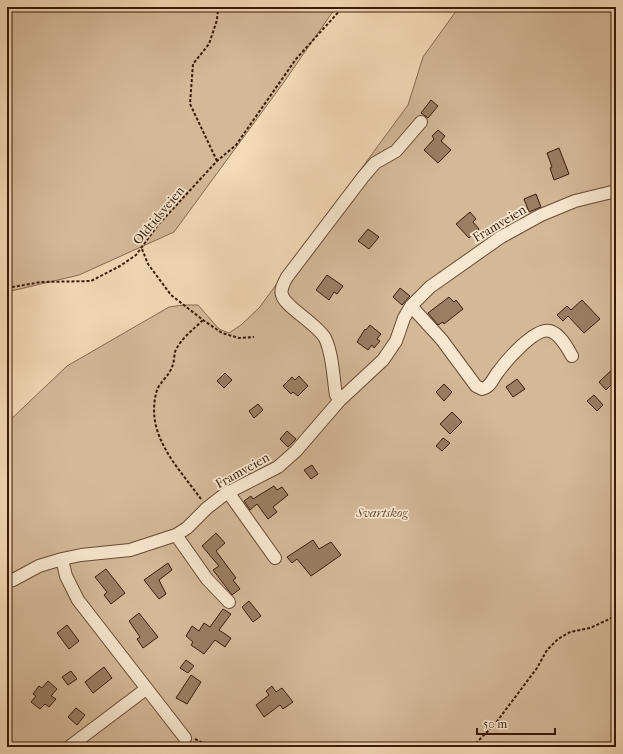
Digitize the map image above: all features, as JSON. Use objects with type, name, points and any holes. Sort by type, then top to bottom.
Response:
[{"type":"street","points":[[340,400],[336,395],[325,339],[311,322],[285,300],[282,292],[282,286],[363,177],[375,163],[396,151],[421,122]]},
{"type":"street","name":"Framveien","points":[[7,581],[13,580],[39,566],[62,559],[81,555],[130,550],[176,535],[187,528],[207,508],[228,492],[264,475],[288,459],[340,400],[373,370],[392,349],[411,306],[430,287],[501,237],[560,207],[616,191]]},
{"type":"street","points":[[411,306],[442,340],[476,386],[482,389],[489,385],[512,355],[528,340],[542,331],[554,333],[572,356]]},
{"type":"street","points":[[228,492],[275,558]]},
{"type":"street","points":[[176,535],[207,579],[229,602]]},
{"type":"street","points":[[62,559],[66,576],[74,594],[185,738]]},
{"type":"street","points":[[69,747],[146,689]]},
{"type":"path","points":[[217,161],[200,128],[190,104],[193,64],[210,44],[217,20],[218,7]]},
{"type":"path","name":"Oldtidsveien","points":[[7,288],[41,282],[91,281],[120,266],[142,249],[158,225],[217,161],[236,145],[296,60],[343,7]]},
{"type":"path","points":[[142,249],[148,264],[171,294],[203,320],[222,333],[238,338],[254,337]]},
{"type":"path","points":[[203,320],[182,342],[175,352],[172,367],[158,388],[154,404],[154,422],[173,463],[207,508]]},
{"type":"path","points":[[472,747],[495,724],[537,668],[547,650],[558,639],[570,632],[590,628],[616,616]]},
{"type":"green space","points":[[7,7],[336,7],[284,82],[174,232],[79,275],[7,292]]},
{"type":"green space","name":"Svartskog","points":[[459,7],[616,7],[616,747],[7,747],[7,423],[67,366],[169,307],[198,305],[219,329],[229,333],[241,325],[259,308],[408,105],[423,57]]},
{"type":"building","points":[[431,100],[438,106],[428,118],[421,113]]},
{"type":"building","points":[[438,130],[445,136],[441,141],[451,150],[438,163],[424,150],[434,139],[432,136]]},
{"type":"building","points":[[559,148],[569,174],[554,180],[550,168],[552,167],[547,153]]},
{"type":"building","points":[[536,194],[541,207],[529,212],[524,199]]},
{"type":"building","points":[[470,212],[476,219],[473,222],[479,229],[469,238],[456,224]]},
{"type":"building","points":[[368,229],[379,237],[369,249],[358,241]]},
{"type":"building","points":[[327,275],[343,286],[337,294],[334,292],[329,300],[316,290]]},
{"type":"building","points":[[400,288],[410,296],[402,305],[393,297]]},
{"type":"building","points":[[449,297],[454,302],[456,300],[463,309],[444,324],[443,322],[438,325],[428,313]]},
{"type":"building","points":[[582,300],[600,319],[584,333],[568,316],[563,321],[557,315],[567,306],[571,310]]},
{"type":"building","points":[[370,325],[381,334],[377,339],[380,341],[374,348],[372,345],[368,350],[357,342],[365,329],[366,330]]},
{"type":"building","points":[[616,366],[616,390],[611,385],[606,390],[599,382]]},
{"type":"building","points":[[225,373],[232,380],[224,388],[217,381]]},
{"type":"building","points":[[299,376],[308,386],[298,396],[293,392],[291,394],[283,386],[292,377],[295,380]]},
{"type":"building","points":[[517,379],[525,389],[513,397],[506,387]]},
{"type":"building","points":[[444,384],[452,392],[444,401],[436,392]]},
{"type":"building","points":[[594,395],[603,405],[597,411],[587,401]]},
{"type":"building","points":[[258,404],[263,410],[254,418],[249,411]]},
{"type":"building","points":[[452,412],[462,422],[450,434],[440,424]]},
{"type":"building","points":[[287,431],[296,439],[288,447],[280,439]]},
{"type":"building","points":[[443,438],[450,443],[442,451],[436,446]]},
{"type":"building","points":[[312,465],[318,474],[311,479],[304,470]]},
{"type":"building","points":[[274,486],[277,490],[282,487],[288,495],[273,507],[277,512],[268,519],[257,504],[250,510],[244,501],[251,496],[253,499]]},
{"type":"building","points":[[216,533],[225,543],[216,551],[236,578],[233,580],[240,589],[232,595],[213,570],[219,566],[202,546]]},
{"type":"building","points":[[313,540],[319,549],[331,542],[341,555],[311,576],[297,559],[292,563],[287,557]]},
{"type":"building","points":[[168,563],[172,570],[159,580],[166,594],[159,599],[144,580]]},
{"type":"building","points":[[106,569],[125,593],[111,604],[104,595],[107,592],[95,577]]},
{"type":"building","points":[[249,601],[261,616],[253,622],[242,607]]},
{"type":"building","points":[[223,609],[231,614],[219,630],[231,638],[225,647],[215,640],[204,654],[191,645],[193,642],[186,636],[192,626],[199,631],[204,623],[210,627]]},
{"type":"building","points":[[139,613],[158,637],[143,648],[137,639],[140,637],[129,621]]},
{"type":"building","points":[[67,625],[79,641],[69,649],[57,633]]},
{"type":"building","points":[[186,660],[194,666],[188,673],[180,668]]},
{"type":"building","points":[[104,667],[112,678],[93,693],[85,682]]},
{"type":"building","points":[[71,671],[77,679],[68,685],[62,677]]},
{"type":"building","points":[[191,675],[201,682],[187,704],[176,698]]},
{"type":"building","points":[[48,681],[57,689],[51,696],[56,699],[49,707],[45,704],[40,709],[31,702],[36,696],[33,694],[39,686],[42,688]]},
{"type":"building","points":[[272,686],[276,692],[282,688],[293,702],[283,709],[280,705],[264,717],[256,705],[269,695],[266,691]]},
{"type":"building","points":[[76,708],[85,715],[77,725],[68,717]]}]
